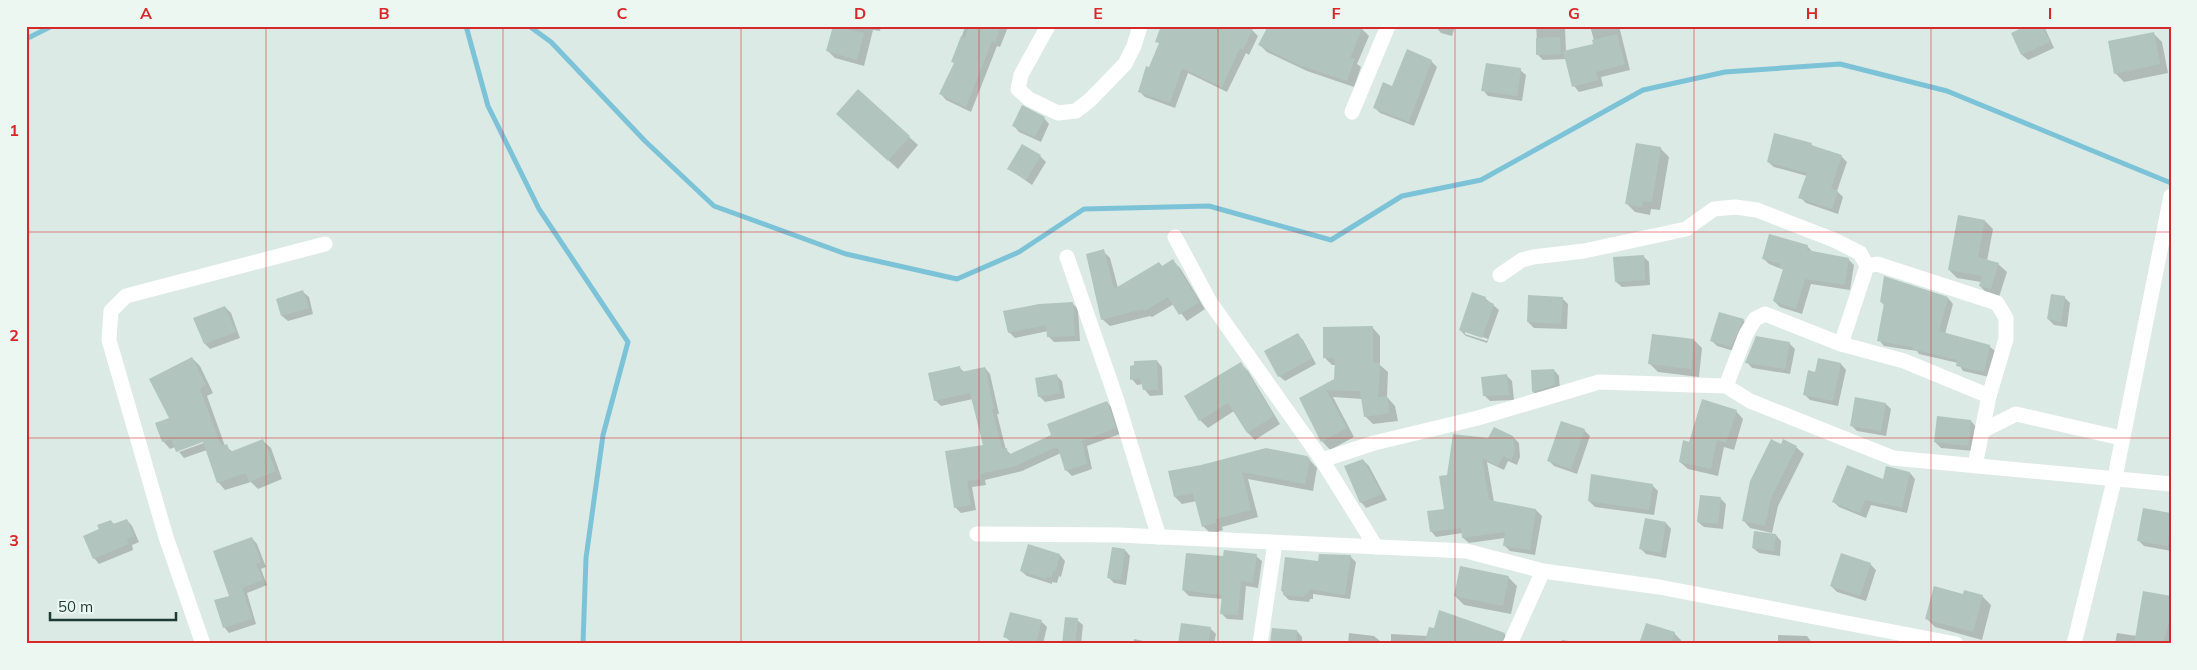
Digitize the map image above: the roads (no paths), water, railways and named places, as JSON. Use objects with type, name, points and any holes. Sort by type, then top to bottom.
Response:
[{"type":"street","points":[[1048,26],[1021,75],[1018,89],[1029,99],[1058,113],[1076,111],[1090,100],[1125,64],[1134,46],[1140,26]]},
{"type":"street","points":[[1352,112],[1388,26]]},
{"type":"street","points":[[2074,644],[2115,477],[2121,438],[2147,320],[2171,196]]},
{"type":"street","points":[[1500,275],[1528,259],[1584,252],[1686,229],[1714,210],[1735,207],[1757,210],[1834,240],[1860,253],[1867,266],[1841,344]]},
{"type":"street","points":[[1175,237],[1210,302],[1322,460],[1376,547]]},
{"type":"street","points":[[203,644],[166,536],[109,340],[111,311],[126,296],[325,244]]},
{"type":"street","points":[[1066,258],[1116,398],[1159,537]]},
{"type":"street","points":[[1867,266],[1877,264],[1997,303],[2006,318],[2006,339],[1989,396],[1975,466]]},
{"type":"street","points":[[1726,386],[1746,334],[1755,319],[1766,314],[1841,344],[1904,361],[1989,396]]},
{"type":"street","points":[[1322,460],[1374,443],[1478,418],[1599,382],[1726,386],[1750,402],[1893,458],[2115,477],[2171,484]]},
{"type":"street","points":[[1982,431],[2016,414],[2121,438]]},
{"type":"street","points":[[977,534],[1159,537],[1466,551],[1543,571],[1659,587],[1956,644]]},
{"type":"street","points":[[1260,644],[1275,543]]},
{"type":"street","points":[[1510,644],[1543,571]]},
{"type":"waterway","points":[[26,39],[52,26]]},
{"type":"waterway","points":[[466,26],[488,106],[539,209],[628,342],[603,435],[586,558],[583,644]]},
{"type":"waterway","points":[[529,26],[551,42],[645,141],[714,206],[846,254],[957,279],[1019,252],[1084,209],[1209,206],[1331,240],[1402,196],[1481,180],[1643,90],[1725,72],[1840,64],[1947,91],[2171,183]]}]
